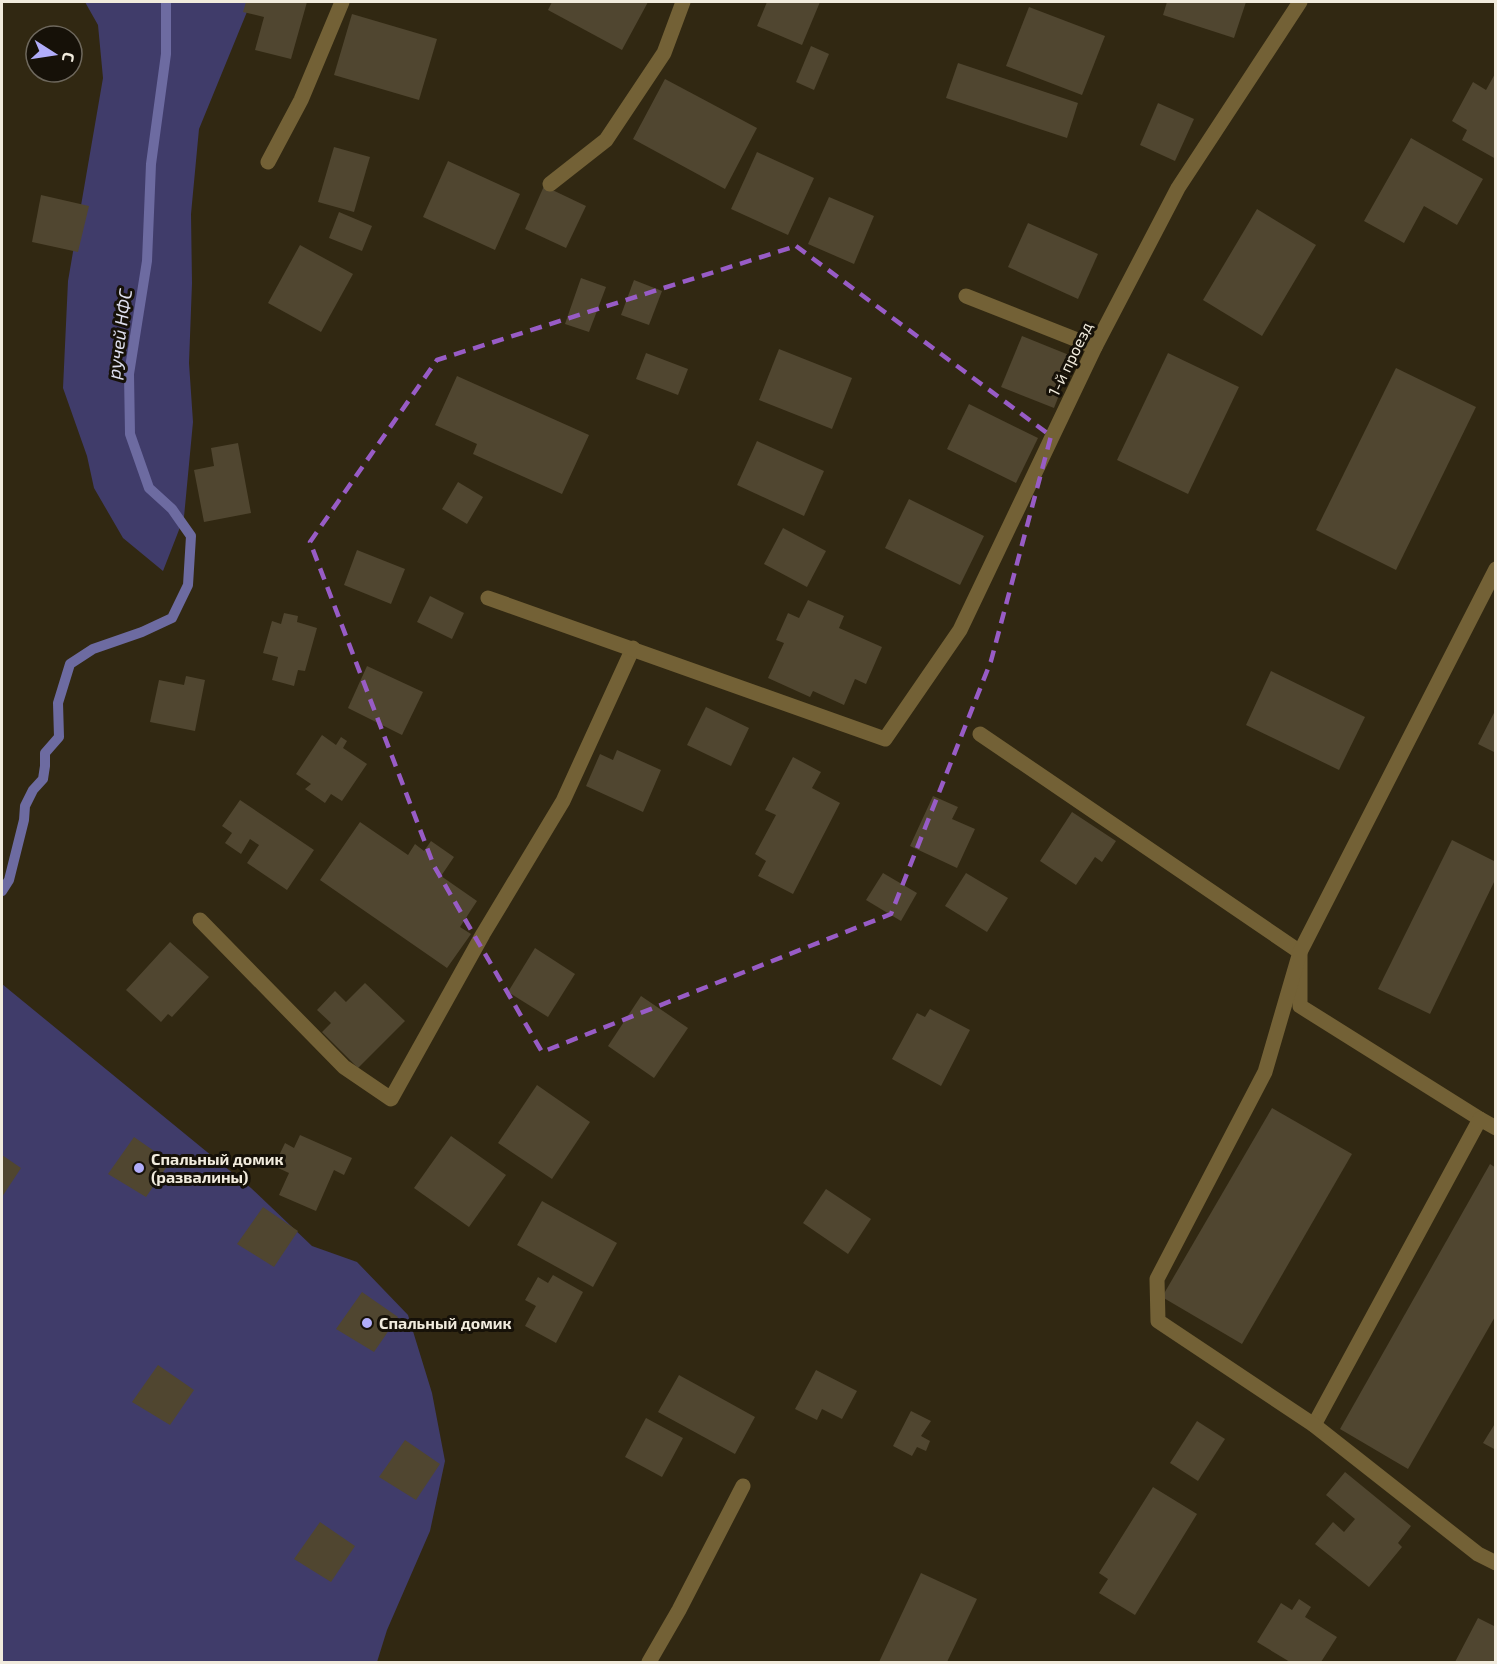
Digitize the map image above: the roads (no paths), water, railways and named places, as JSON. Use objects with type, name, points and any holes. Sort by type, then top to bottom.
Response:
[{"type":"street","points":[[268,162],[301,100],[342,2]]},
{"type":"street","points":[[550,184],[606,140],[664,53],[683,2]]},
{"type":"street","name":"1-й проезд","points":[[633,648],[885,739],[960,630],[1095,347],[1178,188],[1300,2]]},
{"type":"street","points":[[966,296],[1095,347]]},
{"type":"street","points":[[1496,569],[1300,952],[1265,1072],[1158,1279],[1158,1321],[1314,1425],[1478,1554],[1496,1563]]},
{"type":"street","points":[[200,920],[344,1067],[391,1099],[483,934],[563,801],[633,648],[488,598]]},
{"type":"street","points":[[980,734],[1300,952]]},
{"type":"street","points":[[1300,952],[1300,1006],[1496,1128]]},
{"type":"street","points":[[1314,1425],[1480,1119]]},
{"type":"street","points":[[649,1662],[679,1610],[743,1486]]},
{"type":"waterway","name":"ручей НФС","points":[[2,891],[9,880],[24,820],[25,806],[33,790],[43,779],[45,753],[59,737],[58,703],[70,664],[93,649],[142,632],[172,618],[188,585],[191,536],[172,509],[149,488],[130,434],[129,374],[147,261],[151,164],[166,54],[166,2]]},
{"type":"place","name":"Спальный домик (развалины)","points":[[139,1168]]},
{"type":"place","name":"Спальный домик","points":[[367,1323]]}]
